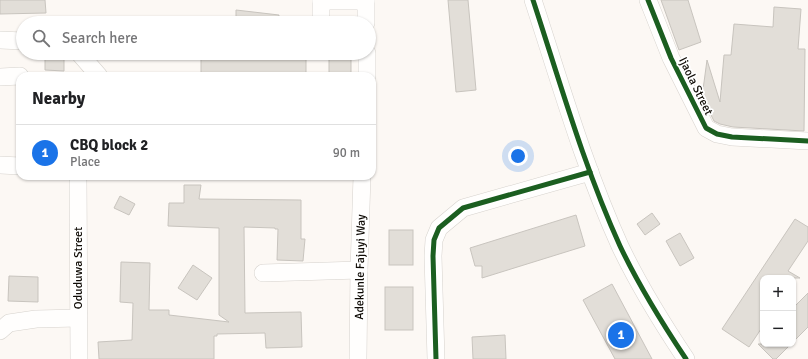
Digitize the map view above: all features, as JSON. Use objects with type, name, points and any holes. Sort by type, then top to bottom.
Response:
[{"type":"street","points":[[321,16],[321,0],[366,0],[366,16]]},
{"type":"street","points":[[533,0],[590,172],[620,246],[663,324],[686,359]]},
{"type":"street","name":"Ijaola Street","points":[[648,0],[675,64],[706,128],[717,134],[732,137],[808,141]]},
{"type":"street","points":[[0,40],[16,41]]},
{"type":"street","points":[[85,60],[96,72]]},
{"type":"street","points":[[367,60],[367,72]]},
{"type":"street","points":[[0,77],[16,76]]},
{"type":"street","points":[[0,165],[16,166]]},
{"type":"street","points":[[436,359],[433,256],[434,240],[439,228],[463,208],[590,172]]},
{"type":"street","name":"Oduduwa Street","points":[[78,180],[79,359]]},
{"type":"street","name":"Adekunle Fajuyi Way","points":[[358,359],[362,180]]},
{"type":"street","points":[[263,272],[359,270]]},
{"type":"street","points":[[0,331],[9,323],[36,319],[78,318]]},
{"type":"building","points":[[0,0],[45,0],[46,13],[0,14]]},
{"type":"building","points":[[448,0],[468,0],[476,90],[456,92]]},
{"type":"building","points":[[661,0],[688,0],[701,42],[679,50]]},
{"type":"building","points":[[774,7],[801,9],[798,49],[805,49],[804,131],[733,127],[720,124],[714,121],[708,109],[708,104],[705,104],[702,97],[707,60],[720,102],[724,55],[731,55],[734,24],[773,27]]},
{"type":"building","points":[[236,10],[279,15],[279,16],[236,16]]},
{"type":"building","points":[[45,60],[64,60],[64,71],[45,70]]},
{"type":"building","points":[[201,60],[306,60],[306,72],[201,72]]},
{"type":"building","points":[[329,60],[351,60],[351,72],[329,72]]},
{"type":"building","points":[[184,185],[201,185],[199,199],[301,200],[301,239],[305,239],[303,261],[277,260],[278,229],[244,227],[245,313],[301,312],[302,347],[266,348],[265,333],[217,334],[217,336],[214,336],[214,359],[99,359],[98,342],[132,340],[133,303],[120,302],[121,262],[150,263],[149,310],[169,310],[169,315],[229,322],[219,315],[219,228],[168,226],[169,203],[184,203]]},
{"type":"building","points":[[120,196],[135,204],[129,215],[114,208]]},
{"type":"building","points":[[652,213],[660,224],[645,235],[637,224]]},
{"type":"building","points":[[576,215],[585,246],[482,278],[482,266],[475,266],[470,248]]},
{"type":"building","points":[[795,219],[808,227],[808,241],[788,271],[795,275],[760,275],[760,330],[749,347],[722,329]]},
{"type":"building","points":[[389,230],[413,230],[413,265],[389,265]]},
{"type":"building","points":[[680,233],[694,258],[680,266],[666,241]]},
{"type":"building","points":[[193,265],[212,278],[197,300],[178,288]]},
{"type":"building","points":[[9,276],[38,277],[38,302],[8,301]]},
{"type":"building","points":[[612,284],[652,359],[615,359],[583,300]]},
{"type":"building","points":[[385,287],[413,287],[413,330],[385,330]]},
{"type":"building","points":[[808,293],[808,327],[796,339],[796,311],[796,305]]},
{"type":"building","points":[[505,335],[506,359],[473,359],[472,337]]},
{"type":"building","points":[[761,347],[788,347],[776,359],[773,359]]},
{"type":"cycle path","points":[[533,0],[573,124],[607,216],[620,246],[643,290],[686,359]]},
{"type":"cycle path","points":[[648,0],[671,58],[706,128],[717,134],[732,137],[808,141]]},
{"type":"cycle path","points":[[436,359],[433,256],[434,240],[439,228],[463,208],[590,172]]},
{"type":"place","name":"CBQ block 2","points":[[621,335]]}]
